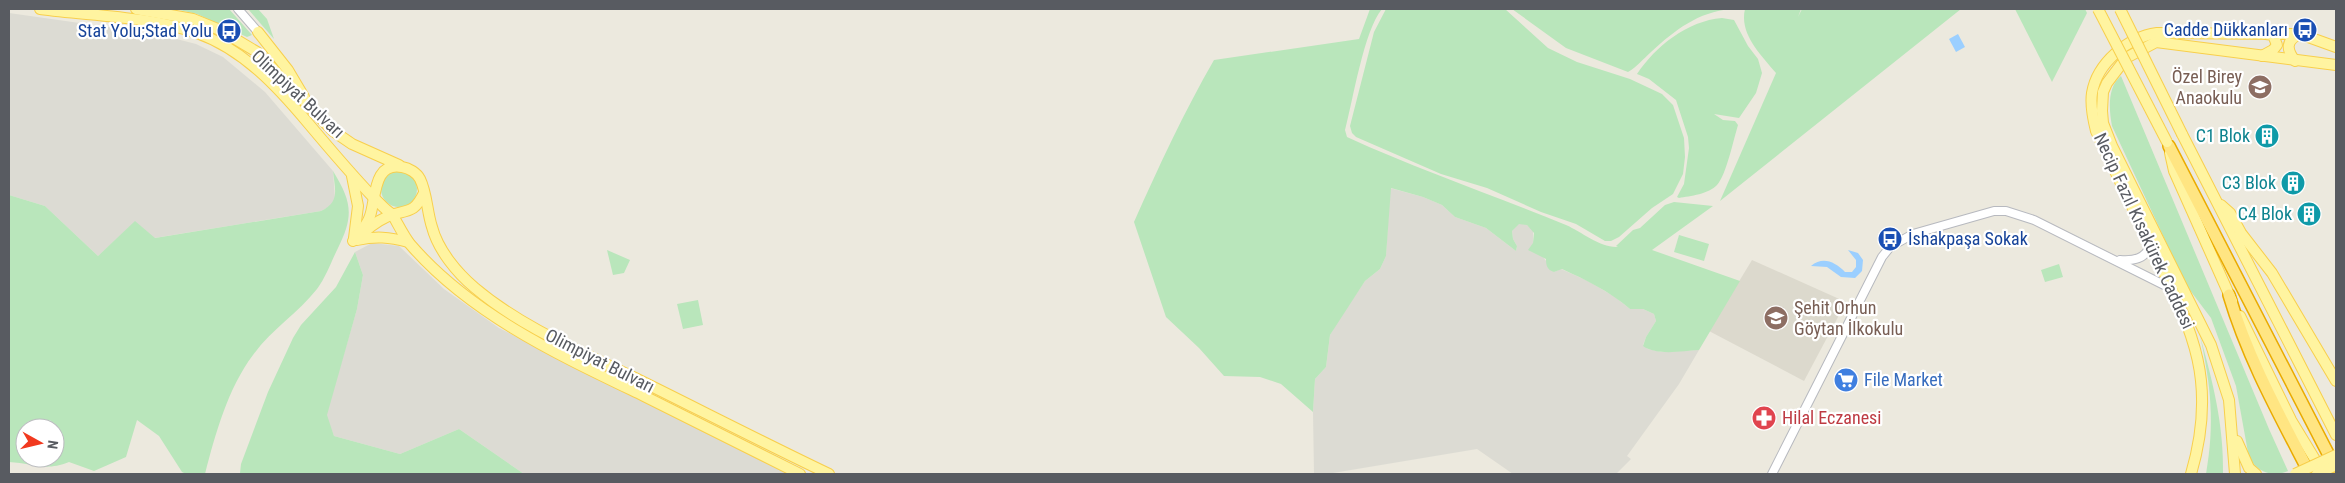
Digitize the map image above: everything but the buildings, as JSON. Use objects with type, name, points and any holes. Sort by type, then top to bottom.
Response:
[{"type":"highway","points":[[2168,144],[2336,467]]},
{"type":"highway","points":[[2229,295],[2251,356],[2269,396],[2310,474]]},
{"type":"main road","name":"Olimpiyat Bulvarı","points":[[40,9],[158,23],[198,34],[244,59],[276,88],[352,175],[375,198]]},
{"type":"main road","name":"Olimpiyat Bulvarı","points":[[136,9],[193,19],[220,30],[248,46],[257,52],[271,69],[333,131],[352,144],[402,167]]},
{"type":"main road","points":[[2098,9],[2168,144],[2174,171],[2229,295],[2291,420],[2323,474]]},
{"type":"main road","points":[[2120,9],[2336,435]]},
{"type":"main road","points":[[258,32],[276,88]]},
{"type":"main road","points":[[248,46],[254,45],[258,39],[258,32]]},
{"type":"main road","points":[[258,32],[288,70],[311,109]]},
{"type":"main road","name":"Necip Fazıl Kısakürek Caddesi","points":[[2192,474],[2200,446],[2203,403],[2198,354],[2184,313],[2096,131],[2092,92],[2096,80],[2113,56],[2145,34],[2300,34],[2336,47]]},
{"type":"main road","points":[[2260,34],[2273,35],[2277,45],[2273,50],[2262,56]]},
{"type":"main road","points":[[2295,61],[2289,54],[2288,44],[2290,38],[2300,34]]},
{"type":"main road","name":"Necip Fazıl Kısakürek Caddesi","points":[[2233,429],[2225,384],[2211,345],[2112,146],[2103,123],[2103,92],[2114,71],[2126,58],[2156,42],[2336,66]]},
{"type":"main road","points":[[402,167],[418,175],[424,194],[415,208],[408,212],[392,214],[370,227],[353,241],[367,224],[375,198],[374,188],[382,173],[388,168],[402,167]]},
{"type":"main road","points":[[352,175],[358,217],[353,241]]},
{"type":"main road","name":"Olimpiyat Bulvarı","points":[[424,194],[432,229],[442,249],[454,267],[473,287],[495,304],[535,328],[591,357],[829,474]]},
{"type":"main road","points":[[375,198],[385,210],[392,214]]},
{"type":"main road","points":[[2215,199],[2230,214],[2241,233],[2272,273],[2336,381]]},
{"type":"main road","name":"Olimpiyat Bulvarı","points":[[392,214],[408,242],[453,285],[498,319],[574,362],[800,474]]},
{"type":"main road","points":[[353,241],[381,237],[408,242]]},
{"type":"main road","points":[[2233,429],[2235,474]]},
{"type":"main road","points":[[2233,429],[2242,456],[2249,468],[2256,474]]},
{"type":"main road","points":[[2198,474],[2200,446]]},
{"type":"main road","points":[[2295,474],[2336,455]]},
{"type":"main road","points":[[2317,474],[2336,467]]},
{"type":"street","points":[[238,9],[258,32]]},
{"type":"street","points":[[1772,474],[1882,257],[1899,240],[1913,234],[1994,211],[2006,211],[2034,220],[2172,289]]},
{"type":"street","points":[[2115,259],[2136,260],[2144,256],[2151,246]]},
{"type":"shaded area","points":[[9,13],[157,34],[196,44],[223,57],[265,92],[333,171],[335,199],[331,206],[321,211],[154,238],[135,222],[98,256],[45,206],[9,195]]},
{"type":"shaded area","points":[[1390,188],[1423,197],[1442,205],[1455,217],[1486,228],[1516,251],[1517,246],[1513,239],[1512,231],[1519,223],[1527,225],[1533,230],[1533,243],[1554,272],[1561,269],[1588,281],[1615,297],[1630,309],[1643,309],[1654,314],[1656,321],[1643,345],[1648,349],[1661,352],[1699,350],[1679,384],[1627,456],[1631,459],[1616,474],[1513,474],[1477,449],[1327,474],[1314,474],[1313,412],[1315,379],[1326,367],[1330,335],[1365,281],[1380,269],[1386,256]]},
{"type":"shaded area","points":[[372,243],[399,246],[444,289],[499,328],[788,474],[524,474],[459,429],[400,454],[334,436],[326,415],[357,309],[363,275],[355,252]]},
{"type":"shaded area","name":"Şehit Orhun Göytan İlkokulu","points":[[1752,260],[1846,302],[1804,381],[1709,331]]},
{"type":"green space","points":[[175,9],[229,9],[252,35],[247,37],[197,14]]},
{"type":"green space","points":[[248,9],[258,9],[267,19],[274,39]]},
{"type":"green space","points":[[1370,9],[1382,9],[1364,49],[1345,130],[1347,137],[1566,225],[1611,247],[1618,247],[1616,246],[1633,230],[1640,228],[1665,205],[1674,202],[1713,206],[1652,250],[1740,281],[1699,350],[1662,352],[1643,346],[1656,321],[1654,314],[1643,309],[1630,309],[1606,291],[1562,269],[1554,272],[1548,269],[1546,259],[1528,250],[1533,243],[1534,233],[1527,225],[1519,224],[1512,231],[1513,239],[1517,246],[1516,251],[1486,228],[1455,217],[1442,205],[1423,197],[1391,188],[1386,256],[1380,269],[1365,281],[1330,335],[1326,367],[1315,379],[1313,412],[1281,384],[1260,377],[1224,376],[1199,348],[1166,317],[1134,222],[1192,99],[1214,60],[1359,39]]},
{"type":"green space","points":[[1386,9],[1505,9],[1548,48],[1577,62],[1630,79],[1662,94],[1673,105],[1684,138],[1685,157],[1683,174],[1673,194],[1652,208],[1619,237],[1611,241],[1605,241],[1576,224],[1541,212],[1487,188],[1441,174],[1356,137],[1352,133],[1350,126],[1374,32]]},
{"type":"green space","points":[[1512,9],[1731,9],[1708,14],[1688,23],[1669,36],[1628,72],[1566,48]]},
{"type":"green space","points":[[1745,9],[1801,9],[1798,17],[1802,9],[1961,9],[1720,201],[1776,73],[1748,35],[1745,27]]},
{"type":"green space","points":[[2015,9],[2085,9],[2087,13],[2052,82]]},
{"type":"green space","points":[[1722,18],[1734,20],[1748,46],[1758,59],[1762,73],[1756,93],[1739,118],[1714,114],[1723,120],[1735,121],[1738,125],[1727,165],[1717,185],[1709,191],[1679,198],[1677,197],[1684,184],[1689,148],[1688,137],[1676,100],[1649,79],[1637,74],[1653,54],[1674,37],[1697,24]]},
{"type":"green space","points":[[2121,76],[2288,471],[2271,474],[2261,470],[2249,458],[2236,386],[2211,318],[2186,285],[2112,126],[2110,113],[2111,92],[2116,81]]},
{"type":"green space","points":[[333,171],[344,192],[349,209],[347,227],[343,237],[317,289],[260,346],[244,368],[223,412],[205,474],[186,474],[182,472],[159,436],[137,420],[126,457],[94,471],[69,462],[65,463],[65,418],[15,418],[15,463],[9,462],[9,195],[45,206],[98,256],[135,221],[155,238],[321,211],[331,204],[334,199]]},
{"type":"green space","points":[[399,171],[406,172],[412,176],[416,182],[416,196],[412,202],[406,206],[399,207],[392,206],[386,202],[382,196],[381,189],[382,182],[386,176],[392,172]]},
{"type":"green space","points":[[1679,235],[1709,244],[1704,261],[1674,252]]},
{"type":"green space","points":[[607,250],[630,260],[624,273],[613,275]]},
{"type":"green space","points":[[355,252],[363,275],[357,309],[327,415],[334,436],[400,454],[459,429],[524,474],[240,473],[241,464],[268,392],[293,338],[301,325],[336,287]]},
{"type":"green space","points":[[2059,264],[2063,277],[2045,282],[2041,270]]},
{"type":"green space","points":[[698,300],[703,325],[683,329],[677,304]]},
{"type":"green space","points":[[2200,336],[2220,421],[2223,474],[2206,474],[2211,421],[2207,371]]},
{"type":"water","points":[[1958,34],[1965,47],[1956,52],[1949,39]]},
{"type":"water","points":[[1848,250],[1858,253],[1863,260],[1862,271],[1855,278],[1841,277],[1827,267],[1811,266],[1824,261],[1837,265],[1845,272],[1852,272],[1856,267],[1856,260]]},
{"type":"place","name":"Cadde Dükkanları","points":[[2305,30]]},
{"type":"place","name":"Stat Yolu;Stad Yolu","points":[[229,31]]},
{"type":"place","name":"Özel Birey Anaokulu","points":[[2260,87]]},
{"type":"place","name":"C1 Blok","points":[[2267,136]]},
{"type":"place","name":"C3 Blok","points":[[2293,183]]},
{"type":"place","name":"C4 Blok","points":[[2309,214]]},
{"type":"place","name":"İshakpaşa Sokak","points":[[1890,239]]},
{"type":"place","name":"Şehit Orhun Göytan İlkokulu","points":[[1776,318]]},
{"type":"place","name":"File Market","points":[[1846,380]]},
{"type":"place","name":"Hilal Eczanesi","points":[[1764,418]]}]
